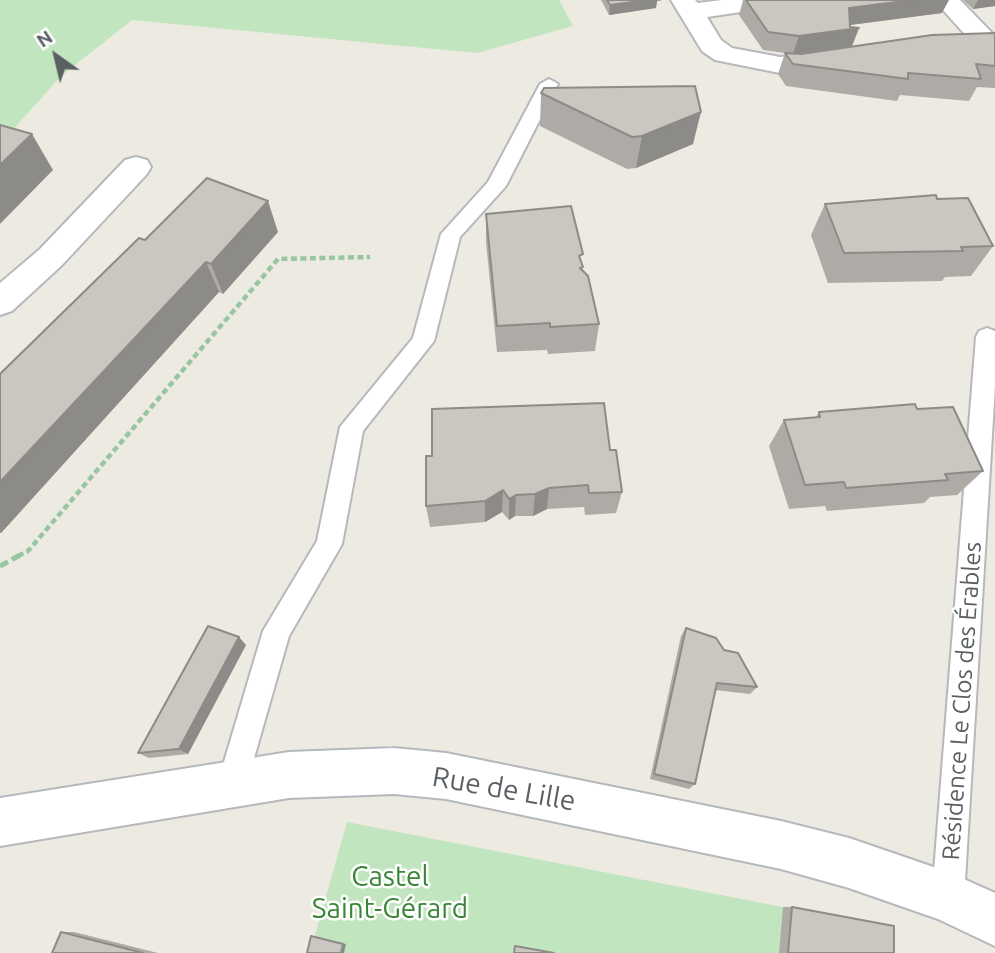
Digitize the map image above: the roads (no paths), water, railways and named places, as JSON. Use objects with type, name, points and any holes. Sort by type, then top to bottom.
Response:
[{"type":"street","points":[[775,0],[687,6],[711,45],[732,57],[793,65],[861,54]]},
{"type":"street","points":[[946,0],[992,44]]},
{"type":"street","points":[[951,45],[992,44]]},
{"type":"street","points":[[0,302],[51,257],[136,167]]},
{"type":"street","name":"Rue de Lille","points":[[0,822],[233,782],[340,772],[394,771],[446,776],[781,845],[897,877],[995,919]]},
{"type":"lane","points":[[233,782],[277,631],[329,544],[352,427],[422,341],[451,233],[496,186],[549,84]]},
{"type":"lane","name":"Résidence Le Clos des Érables","points":[[948,897],[988,337]]},
{"type":"park label","name":"Castel Saint-Gérard","points":[[390,893]]}]
